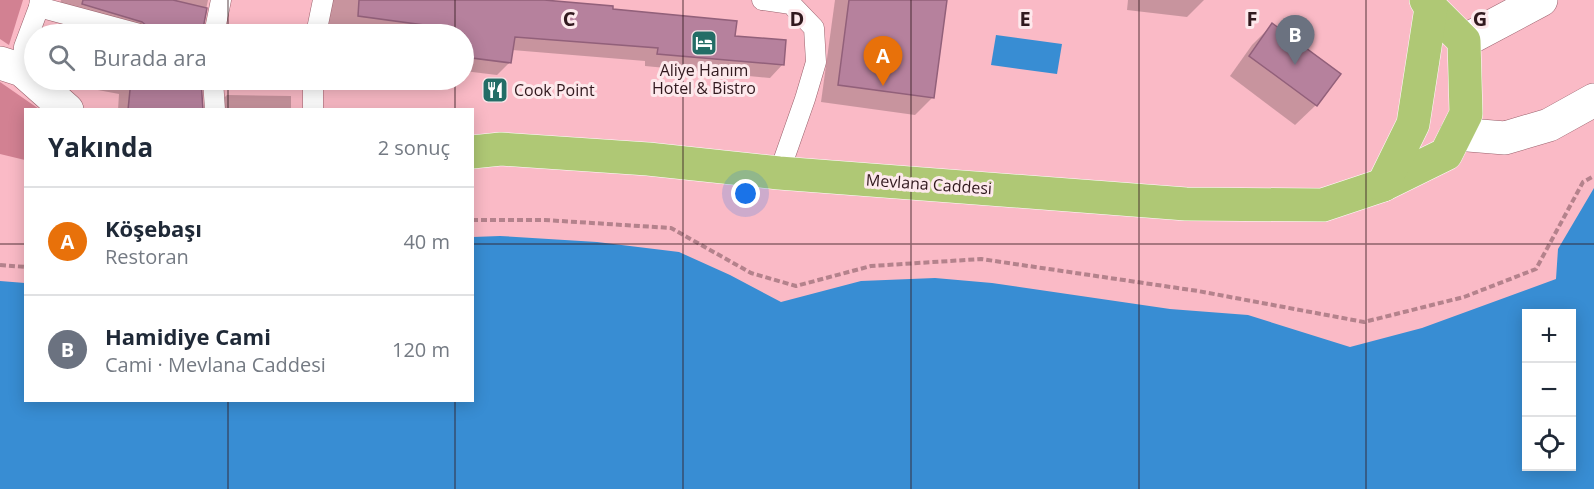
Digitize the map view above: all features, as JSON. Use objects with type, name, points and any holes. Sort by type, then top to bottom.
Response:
[{"type":"main road","points":[[1428,4],[1464,41]]},
{"type":"main road","points":[[1383,185],[1413,124],[1428,4]]},
{"type":"main road","name":"Mevlana Caddesi","points":[[474,153],[501,149],[648,159],[780,173],[1186,204],[1323,205],[1383,185],[1446,154],[1466,114],[1464,41]]},
{"type":"street","points":[[1464,41],[1541,0]]},
{"type":"street","points":[[11,66],[24,76]]},
{"type":"street","points":[[42,90],[64,108]]},
{"type":"street","points":[[1456,134],[1505,138],[1550,125],[1594,100]]},
{"type":"lane","points":[[216,24],[221,0]]},
{"type":"lane","points":[[318,24],[323,0]]},
{"type":"lane","points":[[762,0],[791,2],[814,28],[816,62],[780,173]]},
{"type":"lane","points":[[32,24],[39,4],[106,24]]},
{"type":"lane","points":[[11,66],[24,47]]},
{"type":"lane","points":[[214,90],[215,108]]},
{"type":"lane","points":[[313,90],[313,108]]},
{"type":"path","points":[[474,220],[545,220],[671,228],[751,273],[796,286],[871,266],[981,259],[1198,291],[1364,322],[1464,297],[1536,269],[1583,182],[1594,176]]},
{"type":"path","points":[[0,265],[24,267]]},
{"type":"shaded area","points":[[0,0],[23,0],[9,45],[0,39]]},
{"type":"shaded area","points":[[0,82],[38,108],[24,108],[24,160],[0,154]]},
{"type":"water","points":[[996,35],[1062,44],[1057,74],[991,65]]},
{"type":"water","points":[[1594,188],[1594,489],[0,489],[0,281],[24,283],[24,402],[474,402],[474,237],[500,236],[597,242],[679,252],[781,302],[861,281],[935,278],[992,283],[1170,309],[1248,315],[1350,347],[1422,328],[1556,279],[1558,249]]},
{"type":"building","points":[[83,0],[173,0],[207,8],[204,24],[144,24],[82,4]]},
{"type":"building","points":[[359,0],[544,0],[613,6],[613,9],[737,21],[735,36],[786,40],[784,65],[657,54],[658,48],[515,37],[511,63],[474,58],[474,24],[416,24],[358,16]]},
{"type":"building","points":[[849,0],[947,0],[934,98],[838,85]]},
{"type":"building","points":[[1272,23],[1341,74],[1317,106],[1249,56]]},
{"type":"building","points":[[130,90],[202,90],[203,108],[128,108]]},
{"type":"place","name":"Aliye Hanım Hotel & Bistro","points":[[704,43]]},
{"type":"place","name":"Hamidiye Cami","points":[[1295,65]]},
{"type":"place","name":"Köşebaşı","points":[[883,86]]},
{"type":"place","name":"Cook Point","points":[[495,90]]}]
